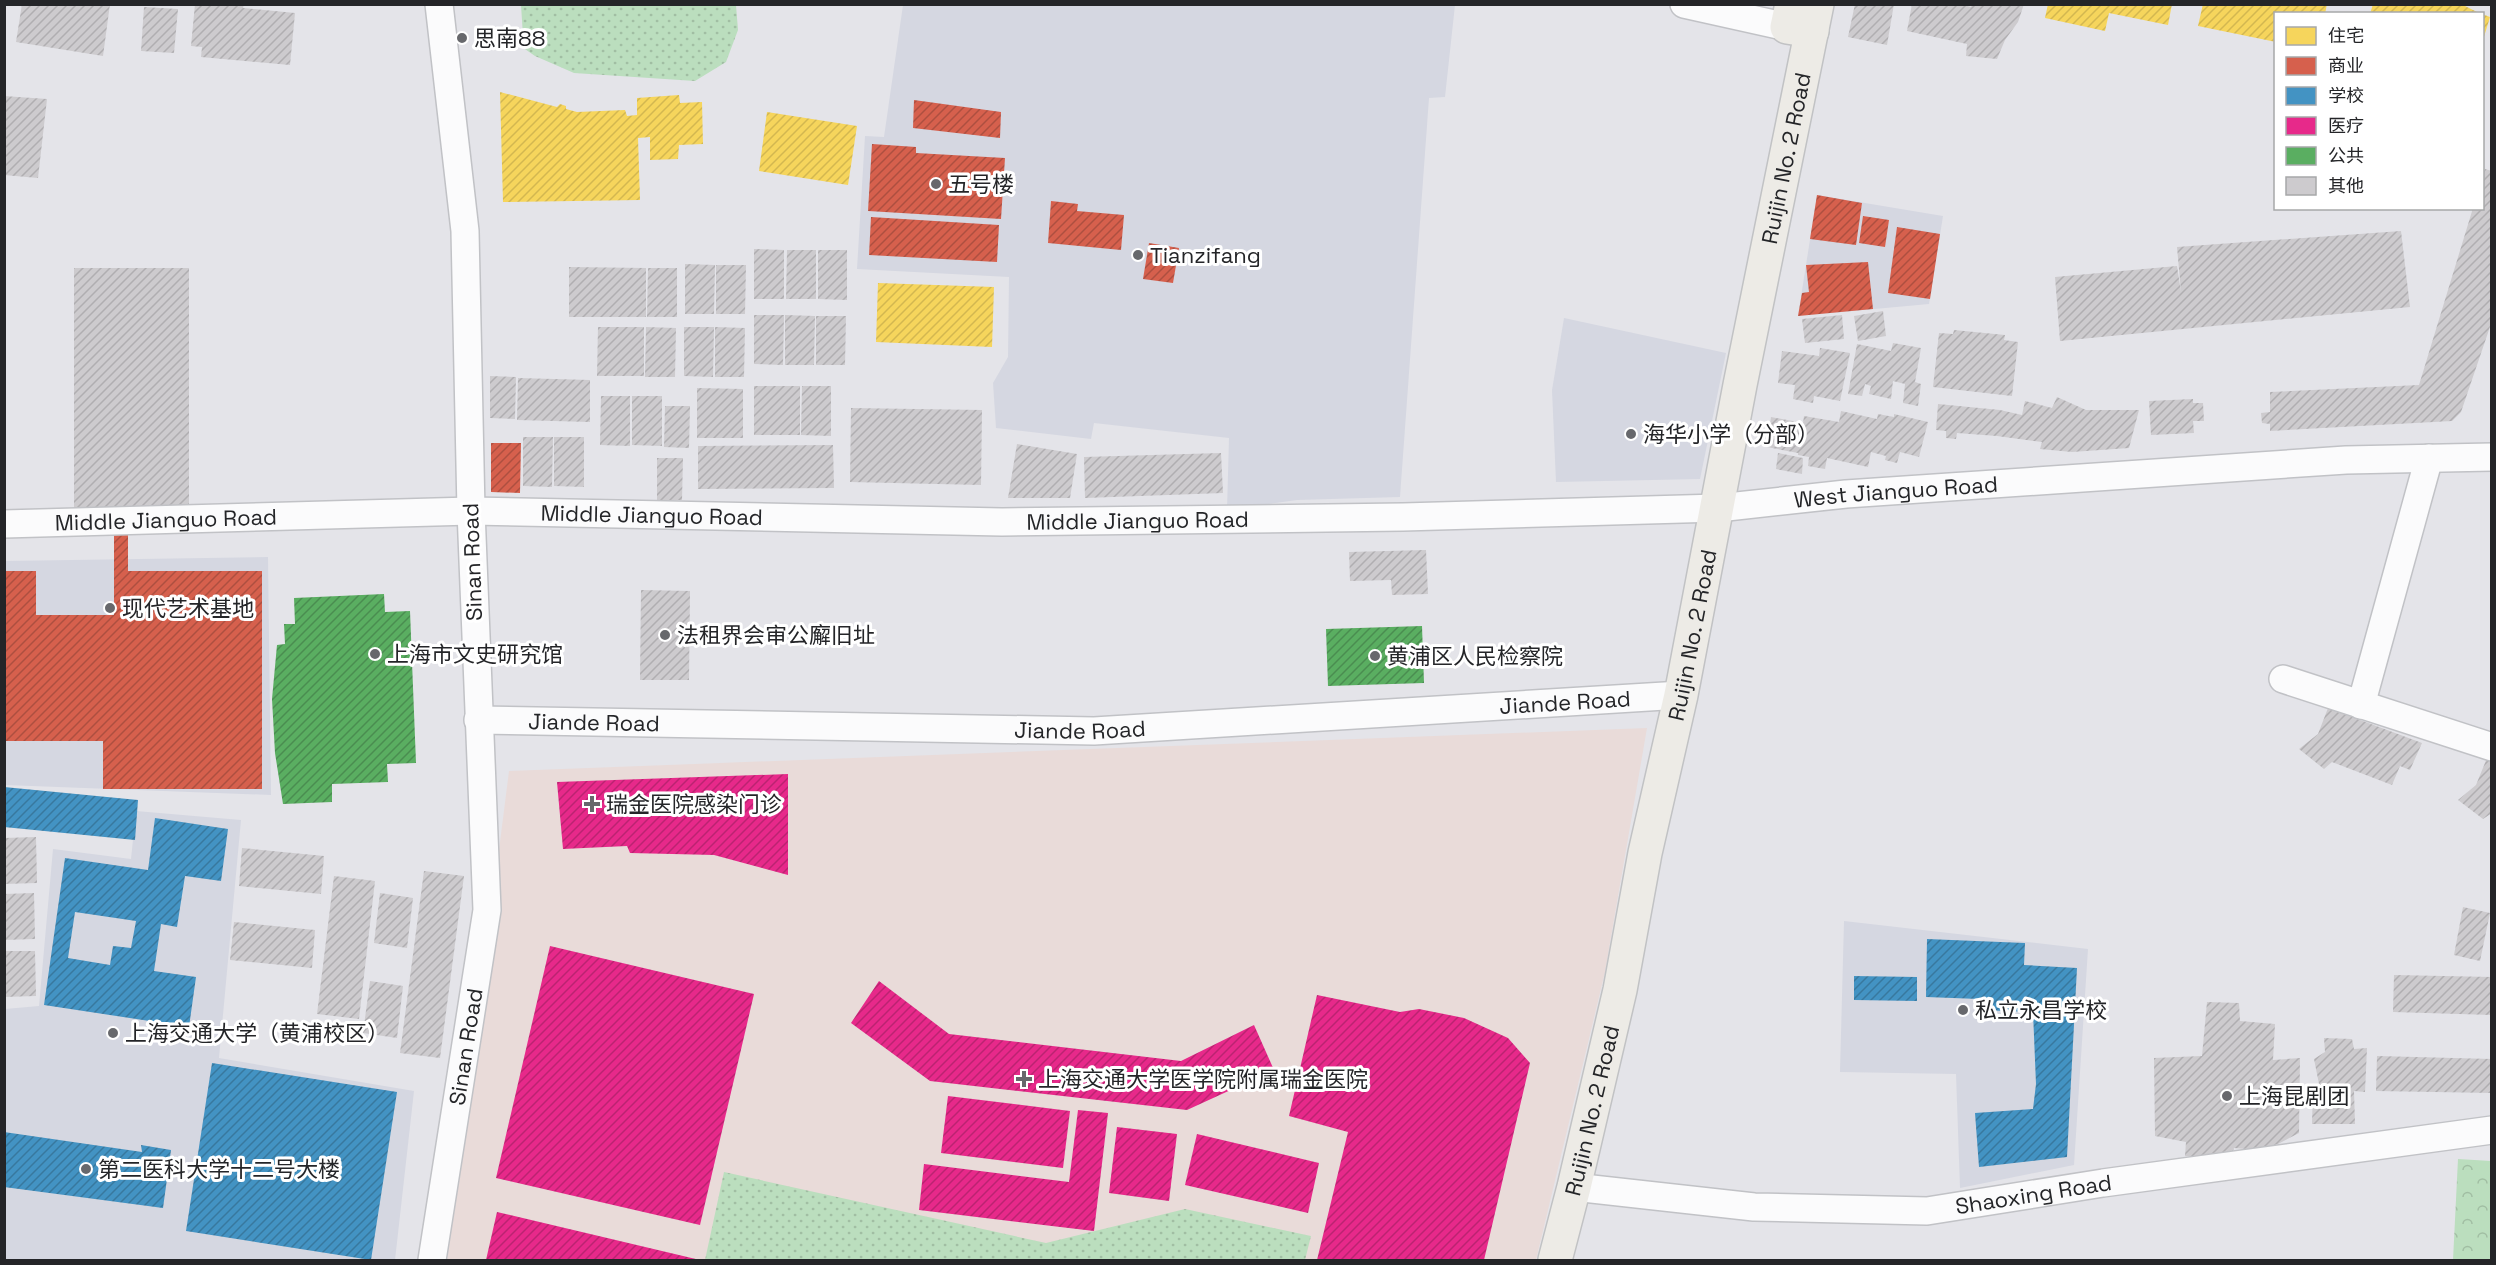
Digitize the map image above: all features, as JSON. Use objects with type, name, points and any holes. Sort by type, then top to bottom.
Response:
[{"type":"main road","name":"Ruijin No. 2 Road","points":[[1555,1260],[1620,990],[1645,853],[1681,695],[1740,385],[1802,17]]},
{"type":"street","name":"Sinan Road","points":[[432,1260],[487,910],[471,511],[465,231],[439,4]]},
{"type":"street","points":[[1684,4],[1802,17]]},
{"type":"street","name":"West Jianguo Road","points":[[1300,518],[1718,508],[1858,493],[2346,460],[2492,457]]},
{"type":"street","points":[[2361,705],[2429,458]]},
{"type":"street","name":"Middle Jianguo Road","points":[[4,524],[471,511],[1002,522],[1300,518]]},
{"type":"street","points":[[2283,679],[2492,747]]},
{"type":"street","name":"Jiande Road","points":[[478,720],[1094,731],[1681,695]]},
{"type":"street","name":"Shaoxing Road","points":[[1574,1187],[1754,1207],[1927,1211],[2103,1183],[2492,1130]]},
{"type":"shaded area","name":"Tianzifang","points":[[903,5],[1455,5],[1445,97],[1429,98],[1400,497],[1297,500],[1227,510],[1229,438],[1094,423],[1091,439],[996,428],[993,383],[1008,357],[1009,277],[857,269],[865,136],[884,137]]},
{"type":"shaded area","points":[[1817,195],[1943,216],[1929,304],[1798,316]]},
{"type":"shaded area","name":"海华小学（分部）","points":[[1564,318],[1726,353],[1700,479],[1556,482],[1552,390]]},
{"type":"shaded area","points":[[268,557],[271,795],[5,785],[5,561]]},
{"type":"shaded area","name":"上海交通大学医学院附属瑞金医院","points":[[1647,728],[1605,972],[1536,1260],[447,1260],[509,771]]},
{"type":"shaded area","name":"上海交通大学（黄浦校区）","points":[[136,811],[241,820],[219,1058],[414,1091],[395,1260],[5,1260],[5,1009],[39,1006],[53,849],[131,859]]},
{"type":"shaded area","name":"私立永昌学校","points":[[1844,921],[2088,949],[2074,1165],[1960,1188],[1956,1074],[1840,1072]]},
{"type":"green space","points":[[521,5],[736,5],[738,30],[726,62],[695,81],[574,73],[535,56],[509,38],[523,36]]},
{"type":"green space","points":[[2458,1159],[2491,1161],[2491,1260],[2453,1260]]},
{"type":"green space","points":[[724,1172],[1046,1243],[1185,1209],[1311,1236],[1305,1260],[705,1260]]},
{"type":"building: 住宅","points":[[2048,4],[2172,4],[2168,25],[2109,13],[2105,31],[2045,18]]},
{"type":"building: 住宅","points":[[2203,4],[2327,4],[2325,12],[2274,12],[2274,42],[2198,26]]},
{"type":"building: 住宅","points":[[2373,4],[2461,4],[2477,12],[2371,12]]},
{"type":"building: 住宅","points":[[2484,15],[2490,17],[2484,37]]},
{"type":"building: 住宅","points":[[500,92],[557,107],[560,104],[566,106],[566,109],[577,112],[625,110],[627,116],[637,115],[637,98],[679,95],[680,103],[702,102],[703,144],[679,145],[678,159],[650,160],[650,137],[638,138],[640,200],[503,202]]},
{"type":"building: 住宅","points":[[767,112],[857,126],[848,185],[759,171]]},
{"type":"building: 住宅","points":[[878,283],[994,287],[992,347],[876,342]]},
{"type":"building: 商业","points":[[914,100],[1001,112],[1000,138],[913,128]]},
{"type":"building: 商业","name":"五号楼","points":[[872,144],[916,147],[916,153],[1005,158],[1001,219],[868,211]]},
{"type":"building: 商业","points":[[1817,195],[1862,203],[1856,245],[1810,239]]},
{"type":"building: 商业","points":[[1051,201],[1078,204],[1077,211],[1124,215],[1121,250],[1048,243]]},
{"type":"building: 商业","points":[[1863,216],[1889,220],[1885,247],[1859,243]]},
{"type":"building: 商业","points":[[871,217],[999,225],[997,262],[869,255]]},
{"type":"building: 商业","points":[[1897,227],[1940,234],[1930,299],[1888,293]]},
{"type":"building: 商业","points":[[1149,243],[1179,248],[1173,283],[1143,279]]},
{"type":"building: 商业","points":[[1868,262],[1873,309],[1798,316],[1802,293],[1809,292],[1806,265]]},
{"type":"building: 商业","points":[[491,443],[521,443],[520,493],[491,492]]},
{"type":"building: 商业","points":[[114,511],[128,511],[128,571],[262,571],[262,789],[103,789],[103,741],[5,741],[5,571],[36,571],[36,615],[114,615]]},
{"type":"building: 学校","points":[[4,787],[138,800],[135,840],[4,827]]},
{"type":"building: 学校","points":[[155,818],[228,829],[221,881],[185,876],[177,927],[161,924],[154,971],[196,977],[189,1027],[44,1005],[65,858],[148,870]],"holes":[[[75,912],[136,921],[131,948],[113,946],[110,965],[68,958]]]},
{"type":"building: 学校","points":[[1927,939],[2025,943],[2024,965],[2077,968],[2067,1157],[1979,1167],[1975,1113],[2033,1109],[2036,1084],[2033,1012],[1979,1010],[1979,999],[1926,997]]},
{"type":"building: 学校","points":[[1854,976],[1917,977],[1917,1001],[1854,1000]]},
{"type":"building: 学校","points":[[212,1063],[397,1092],[371,1260],[186,1231]]},
{"type":"building: 学校","name":"第二医科大学十二号大楼","points":[[4,1132],[142,1152],[141,1145],[171,1150],[163,1208],[4,1187]]},
{"type":"building: 医疗","points":[[788,774],[788,875],[714,855],[630,853],[627,846],[563,849],[557,782]]},
{"type":"building: 医疗","points":[[550,946],[754,994],[700,1225],[496,1178]]},
{"type":"building: 医疗","points":[[879,981],[949,1034],[1181,1061],[1254,1025],[1274,1070],[1187,1110],[930,1081],[851,1023]]},
{"type":"building: 医疗","points":[[1317,995],[1400,1012],[1419,1009],[1464,1018],[1508,1038],[1530,1063],[1484,1260],[1317,1260],[1348,1132],[1289,1116]]},
{"type":"building: 医疗","points":[[948,1096],[1070,1111],[1063,1168],[941,1153]]},
{"type":"building: 医疗","points":[[1078,1110],[1108,1113],[1094,1231],[919,1210],[924,1164],[1069,1182]]},
{"type":"building: 医疗","points":[[1117,1127],[1177,1134],[1169,1201],[1109,1193]]},
{"type":"building: 医疗","points":[[1197,1134],[1319,1163],[1308,1213],[1185,1185]]},
{"type":"building: 医疗","points":[[497,1212],[700,1260],[486,1260]]},
{"type":"building: 公共","points":[[384,594],[385,612],[410,611],[416,763],[387,764],[388,782],[332,784],[332,802],[283,804],[275,753],[272,699],[277,645],[285,644],[284,624],[295,624],[294,598]]},
{"type":"building: 公共","name":"黄浦区人民检察院","points":[[1422,626],[1424,683],[1328,686],[1326,629]]},
{"type":"building: 其他","points":[[22,4],[110,4],[103,56],[16,42]]},
{"type":"building: 其他","points":[[195,4],[244,4],[243,8],[295,13],[290,65],[201,57],[202,47],[191,46]]},
{"type":"building: 其他","points":[[1855,4],[1894,4],[1887,45],[1848,37]]},
{"type":"building: 其他","points":[[1912,4],[1960,4],[1971,7],[1972,4],[2024,4],[2018,22],[2005,40],[1997,59],[1966,56],[1967,44],[1907,31]]},
{"type":"building: 其他","points":[[144,7],[178,9],[174,53],[141,51]]},
{"type":"building: 其他","points":[[4,96],[47,99],[38,178],[4,175]]},
{"type":"building: 其他","points":[[2485,169],[2492,171],[2492,321],[2461,412],[2452,421],[2270,431],[2270,424],[2262,423],[2261,413],[2270,412],[2270,392],[2419,385],[2472,210],[2484,210]]},
{"type":"building: 其他","points":[[2401,231],[2410,307],[2060,341],[2055,277],[2177,266],[2181,292],[2177,247]]},
{"type":"building: 其他","points":[[754,249],[784,250],[784,299],[754,299]]},
{"type":"building: 其他","points":[[787,250],[816,250],[816,299],[786,299]]},
{"type":"building: 其他","points":[[818,250],[847,250],[847,300],[818,299]]},
{"type":"building: 其他","points":[[685,264],[715,265],[714,314],[685,314]]},
{"type":"building: 其他","points":[[716,265],[746,265],[745,314],[716,314]]},
{"type":"building: 其他","points":[[569,267],[646,268],[646,317],[569,317]]},
{"type":"building: 其他","points":[[74,268],[189,268],[189,511],[74,511]]},
{"type":"building: 其他","points":[[648,268],[677,268],[677,317],[647,317]]},
{"type":"building: 其他","points":[[1883,311],[1886,336],[1858,341],[1854,316]]},
{"type":"building: 其他","points":[[754,315],[784,315],[783,365],[754,364]]},
{"type":"building: 其他","points":[[785,315],[815,316],[814,365],[785,365]]},
{"type":"building: 其他","points":[[1842,315],[1844,339],[1805,343],[1802,319]]},
{"type":"building: 其他","points":[[816,316],[846,316],[845,365],[816,365]]},
{"type":"building: 其他","points":[[598,327],[644,327],[644,376],[597,376]]},
{"type":"building: 其他","points":[[646,327],[676,328],[675,377],[645,377]]},
{"type":"building: 其他","points":[[684,327],[714,327],[713,377],[684,376]]},
{"type":"building: 其他","points":[[715,327],[745,328],[744,377],[715,377]]},
{"type":"building: 其他","points":[[1954,330],[2005,335],[2004,340],[2018,342],[2012,396],[1933,387],[1939,333],[1953,334]]},
{"type":"building: 其他","points":[[1893,343],[1921,348],[1915,382],[1921,384],[1918,406],[1903,403],[1905,384],[1893,381],[1891,399],[1869,394],[1871,386],[1865,384],[1862,396],[1848,394],[1857,344],[1891,351]]},
{"type":"building: 其他","points":[[1820,348],[1850,353],[1840,401],[1814,396],[1813,403],[1793,399],[1795,385],[1778,383],[1782,351],[1819,356]]},
{"type":"building: 其他","points":[[490,376],[516,377],[515,419],[490,418]]},
{"type":"building: 其他","points":[[518,378],[590,380],[590,422],[517,420]]},
{"type":"building: 其他","points":[[754,386],[800,386],[800,435],[754,435]]},
{"type":"building: 其他","points":[[802,386],[831,386],[831,436],[801,435]]},
{"type":"building: 其他","points":[[697,388],[743,389],[743,438],[697,438]]},
{"type":"building: 其他","points":[[601,396],[630,396],[630,446],[600,445]]},
{"type":"building: 其他","points":[[632,396],[662,396],[662,446],[632,445]]},
{"type":"building: 其他","points":[[2057,397],[2086,410],[2139,410],[2129,448],[2072,452],[2040,449],[2042,442],[1997,436],[1957,433],[1956,439],[1946,438],[1946,431],[1936,430],[1938,404],[2000,410],[2022,415],[2025,401],[2052,408]]},
{"type":"building: 其他","points":[[2193,399],[2193,403],[2203,403],[2204,421],[2193,421],[2194,433],[2151,435],[2149,401]]},
{"type":"building: 其他","points":[[665,406],[690,406],[689,448],[664,447]]},
{"type":"building: 其他","points":[[851,408],[982,410],[981,485],[850,482]]},
{"type":"building: 其他","points":[[1841,411],[1877,419],[1878,414],[1894,417],[1894,414],[1928,422],[1919,457],[1900,452],[1897,463],[1885,460],[1886,456],[1871,452],[1868,467],[1827,458],[1825,469],[1808,466],[1809,457],[1767,447],[1771,417],[1803,423],[1804,416],[1839,422]]},
{"type":"building: 其他","points":[[523,437],[553,437],[552,487],[523,486]]},
{"type":"building: 其他","points":[[554,437],[584,437],[584,487],[554,486]]},
{"type":"building: 其他","points":[[1017,444],[1077,454],[1070,498],[1008,498]]},
{"type":"building: 其他","points":[[833,445],[834,488],[698,489],[698,446]]},
{"type":"building: 其他","points":[[1221,453],[1223,493],[1085,498],[1084,457]]},
{"type":"building: 其他","points":[[1778,453],[1803,458],[1802,474],[1776,469]]},
{"type":"building: 其他","points":[[657,458],[683,458],[682,500],[657,500]]},
{"type":"building: 其他","points":[[1426,550],[1428,594],[1392,595],[1391,580],[1350,581],[1349,552]]},
{"type":"building: 其他","name":"法租界会审公廨旧址","points":[[641,590],[690,591],[689,680],[640,680]]},
{"type":"building: 其他","points":[[2328,708],[2422,743],[2410,770],[2400,766],[2392,785],[2332,762],[2324,769],[2299,749],[2318,734]]},
{"type":"building: 其他","points":[[2487,758],[2492,759],[2492,813],[2483,819],[2458,800],[2476,785]]},
{"type":"building: 其他","points":[[36,837],[37,883],[4,884],[4,838]]},
{"type":"building: 其他","points":[[242,848],[324,856],[321,894],[239,886]]},
{"type":"building: 其他","points":[[424,871],[464,876],[440,1058],[400,1053]]},
{"type":"building: 其他","points":[[334,876],[375,881],[359,1019],[317,1014]]},
{"type":"building: 其他","points":[[34,893],[35,939],[4,940],[4,894]]},
{"type":"building: 其他","points":[[380,893],[413,898],[407,948],[374,943]]},
{"type":"building: 其他","points":[[2463,907],[2490,913],[2480,961],[2454,955]]},
{"type":"building: 其他","points":[[234,922],[315,930],[312,968],[230,960]]},
{"type":"building: 其他","points":[[4,951],[35,951],[36,996],[4,997]]},
{"type":"building: 其他","points":[[2394,975],[2492,977],[2492,1015],[2393,1012]]},
{"type":"building: 其他","points":[[370,981],[403,986],[397,1038],[363,1033]]},
{"type":"building: 其他","name":"上海昆剧团","points":[[2207,1002],[2239,1003],[2240,1021],[2275,1024],[2273,1060],[2300,1058],[2299,1133],[2278,1144],[2258,1150],[2234,1148],[2231,1158],[2185,1156],[2186,1142],[2155,1136],[2154,1058],[2202,1056]]},
{"type":"building: 其他","points":[[2324,1038],[2352,1039],[2354,1049],[2367,1048],[2365,1092],[2354,1091],[2355,1124],[2312,1124],[2313,1086],[2319,1084],[2314,1059],[2325,1052]]},
{"type":"building: 其他","points":[[2377,1056],[2492,1059],[2492,1093],[2376,1091]]},
{"type":"place","name":"思南88","points":[[462,38]]},
{"type":"place","name":"五号楼","points":[[936,184]]},
{"type":"place","name":"Tianzifang","points":[[1138,255]]},
{"type":"place","name":"海华小学（分部）","points":[[1631,434]]},
{"type":"place","name":"现代艺术基地","points":[[110,608]]},
{"type":"place","name":"法租界会审公廨旧址","points":[[665,635]]},
{"type":"place","name":"上海市文史研究馆","points":[[375,654]]},
{"type":"place","name":"黄浦区人民检察院","points":[[1375,656]]},
{"type":"place","name":"瑞金医院感染门诊","points":[[592,804]]},
{"type":"place","name":"私立永昌学校","points":[[1963,1010]]},
{"type":"place","name":"上海交通大学（黄浦校区）","points":[[113,1033]]},
{"type":"place","name":"上海交通大学医学院附属瑞金医院","points":[[1024,1079]]},
{"type":"place","name":"上海昆剧团","points":[[2227,1096]]},
{"type":"place","name":"第二医科大学十二号大楼","points":[[86,1169]]}]
